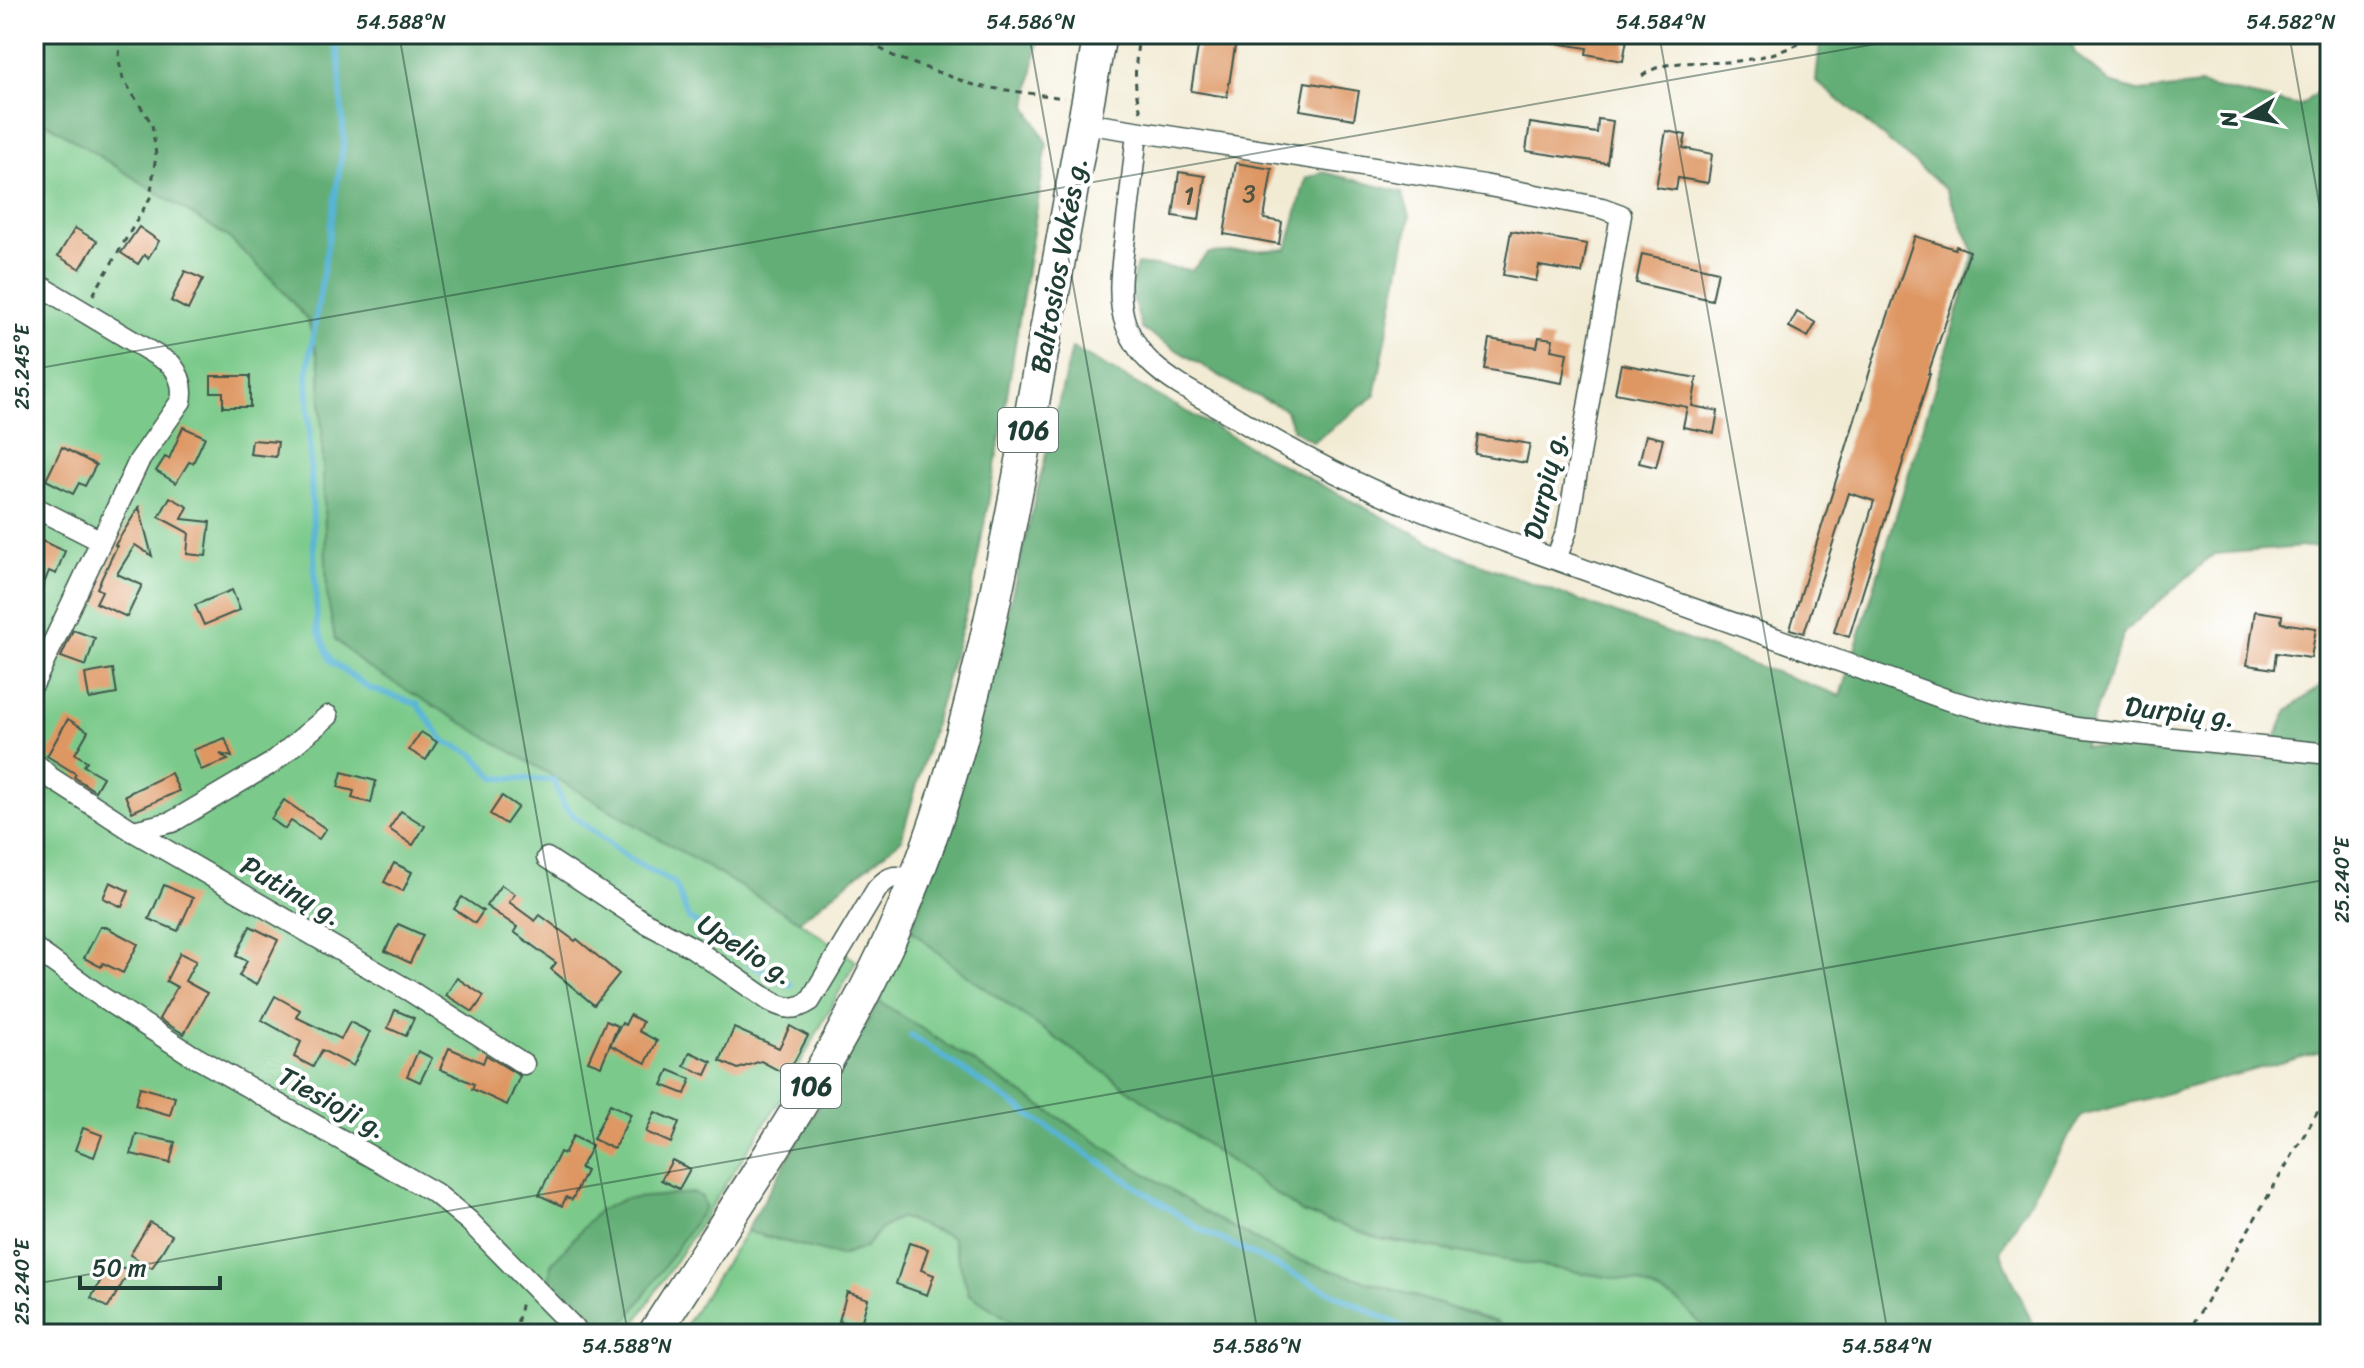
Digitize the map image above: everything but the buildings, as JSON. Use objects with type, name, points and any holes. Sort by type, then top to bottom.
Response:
[{"type":"main road","name":"Baltosios Vokės g.","points":[[915,881],[936,822],[980,662],[1011,519],[1100,34]]},
{"type":"main road","name":"106","points":[[654,1334],[828,1059],[875,970],[915,881]]},
{"type":"street","name":"Durpių g.","points":[[1086,112],[1143,132],[1484,185],[1602,208],[1621,215],[1567,530],[1556,559],[1948,700],[2012,717],[2085,729],[2330,754]]},
{"type":"street","points":[[1143,132],[1121,274],[1122,302],[1125,323],[1136,346],[1153,365],[1257,431],[1350,481],[1389,499],[1556,559]]},
{"type":"street","points":[[34,282],[171,364],[177,372],[182,394],[181,401],[139,461],[34,683]]},
{"type":"street","points":[[34,507],[101,541]]},
{"type":"street","points":[[133,831],[172,822],[201,805],[272,763],[328,716]]},
{"type":"street","name":"Putinų g.","points":[[34,762],[51,778],[133,831],[410,991],[524,1064]]},
{"type":"street","name":"Upelio g.","points":[[547,858],[646,923],[693,948],[770,1001],[783,1008],[794,1009],[810,1001],[885,880],[895,876],[915,881]]},
{"type":"street","name":"Tiesioji g.","points":[[34,948],[103,998],[190,1054],[435,1193],[469,1221],[580,1334]]},
{"type":"path","points":[[83,312],[150,198],[156,155],[152,124],[123,79],[119,61],[120,34]]},
{"type":"path","points":[[861,34],[895,57],[977,86],[1086,112]]},
{"type":"path","points":[[1139,34],[1135,95],[1143,132]]},
{"type":"path","points":[[1642,76],[1659,66],[1730,62],[1758,57],[1804,43],[1817,34]]},
{"type":"path","points":[[2187,1334],[2330,1091]]},
{"type":"path","points":[[515,1334],[526,1277]]},
{"type":"green space","points":[[34,34],[1039,34],[1027,106],[1047,144],[999,445],[971,594],[901,840],[799,921],[364,665],[335,639],[327,595],[320,366],[308,320],[273,280],[228,237],[34,115]]},
{"type":"green space","points":[[1821,34],[2067,34],[2075,53],[2110,83],[2141,92],[2200,85],[2300,106],[2330,82],[2330,545],[2214,554],[2125,631],[2083,746],[2264,761],[2288,710],[2330,679],[2330,1034],[2321,1052],[2081,1116],[2000,1251],[2037,1334],[1711,1334],[1678,1301],[1637,1282],[1380,1239],[1302,1212],[958,969],[911,930],[985,704],[1072,348],[1283,465],[1458,556],[1841,696],[1974,252],[1946,189],[1816,81]]},
{"type":"green space","points":[[34,115],[228,237],[273,280],[308,320],[320,366],[327,595],[335,639],[365,665],[799,921],[856,961],[781,1099],[628,1334],[34,1334]]},
{"type":"green space","points":[[1323,172],[1402,192],[1410,216],[1375,396],[1313,442],[1293,429],[1285,409],[1240,388],[1142,329],[1130,288],[1137,264],[1192,270],[1209,253],[1287,249],[1306,178]]},
{"type":"green space","points":[[911,930],[958,969],[1302,1212],[1380,1239],[1637,1282],[1678,1301],[1711,1334],[1516,1334],[1496,1322],[1286,1256],[1211,1216],[879,1001]]},
{"type":"green space","points":[[879,1001],[1211,1216],[1286,1256],[1496,1322],[1516,1334],[1031,1334],[969,1294],[952,1237],[900,1217],[881,1229],[864,1248],[840,1256],[746,1231]]},
{"type":"green space","points":[[694,1193],[702,1197],[705,1207],[628,1319],[604,1324],[593,1322],[575,1311],[549,1286],[551,1264],[598,1211],[624,1199]]},
{"type":"green space","points":[[899,1217],[952,1237],[969,1294],[1031,1334],[680,1334],[746,1231],[841,1256],[864,1248],[881,1229]]},
{"type":"waterway","points":[[333,34],[339,60],[344,141],[307,374],[317,628],[331,661],[369,688],[417,704],[444,741],[473,754],[495,778],[554,780],[563,804],[575,817],[628,858],[675,884],[689,919],[734,943],[750,964],[791,985]]},
{"type":"waterway","points":[[911,1035],[1198,1228],[1417,1334]]}]
